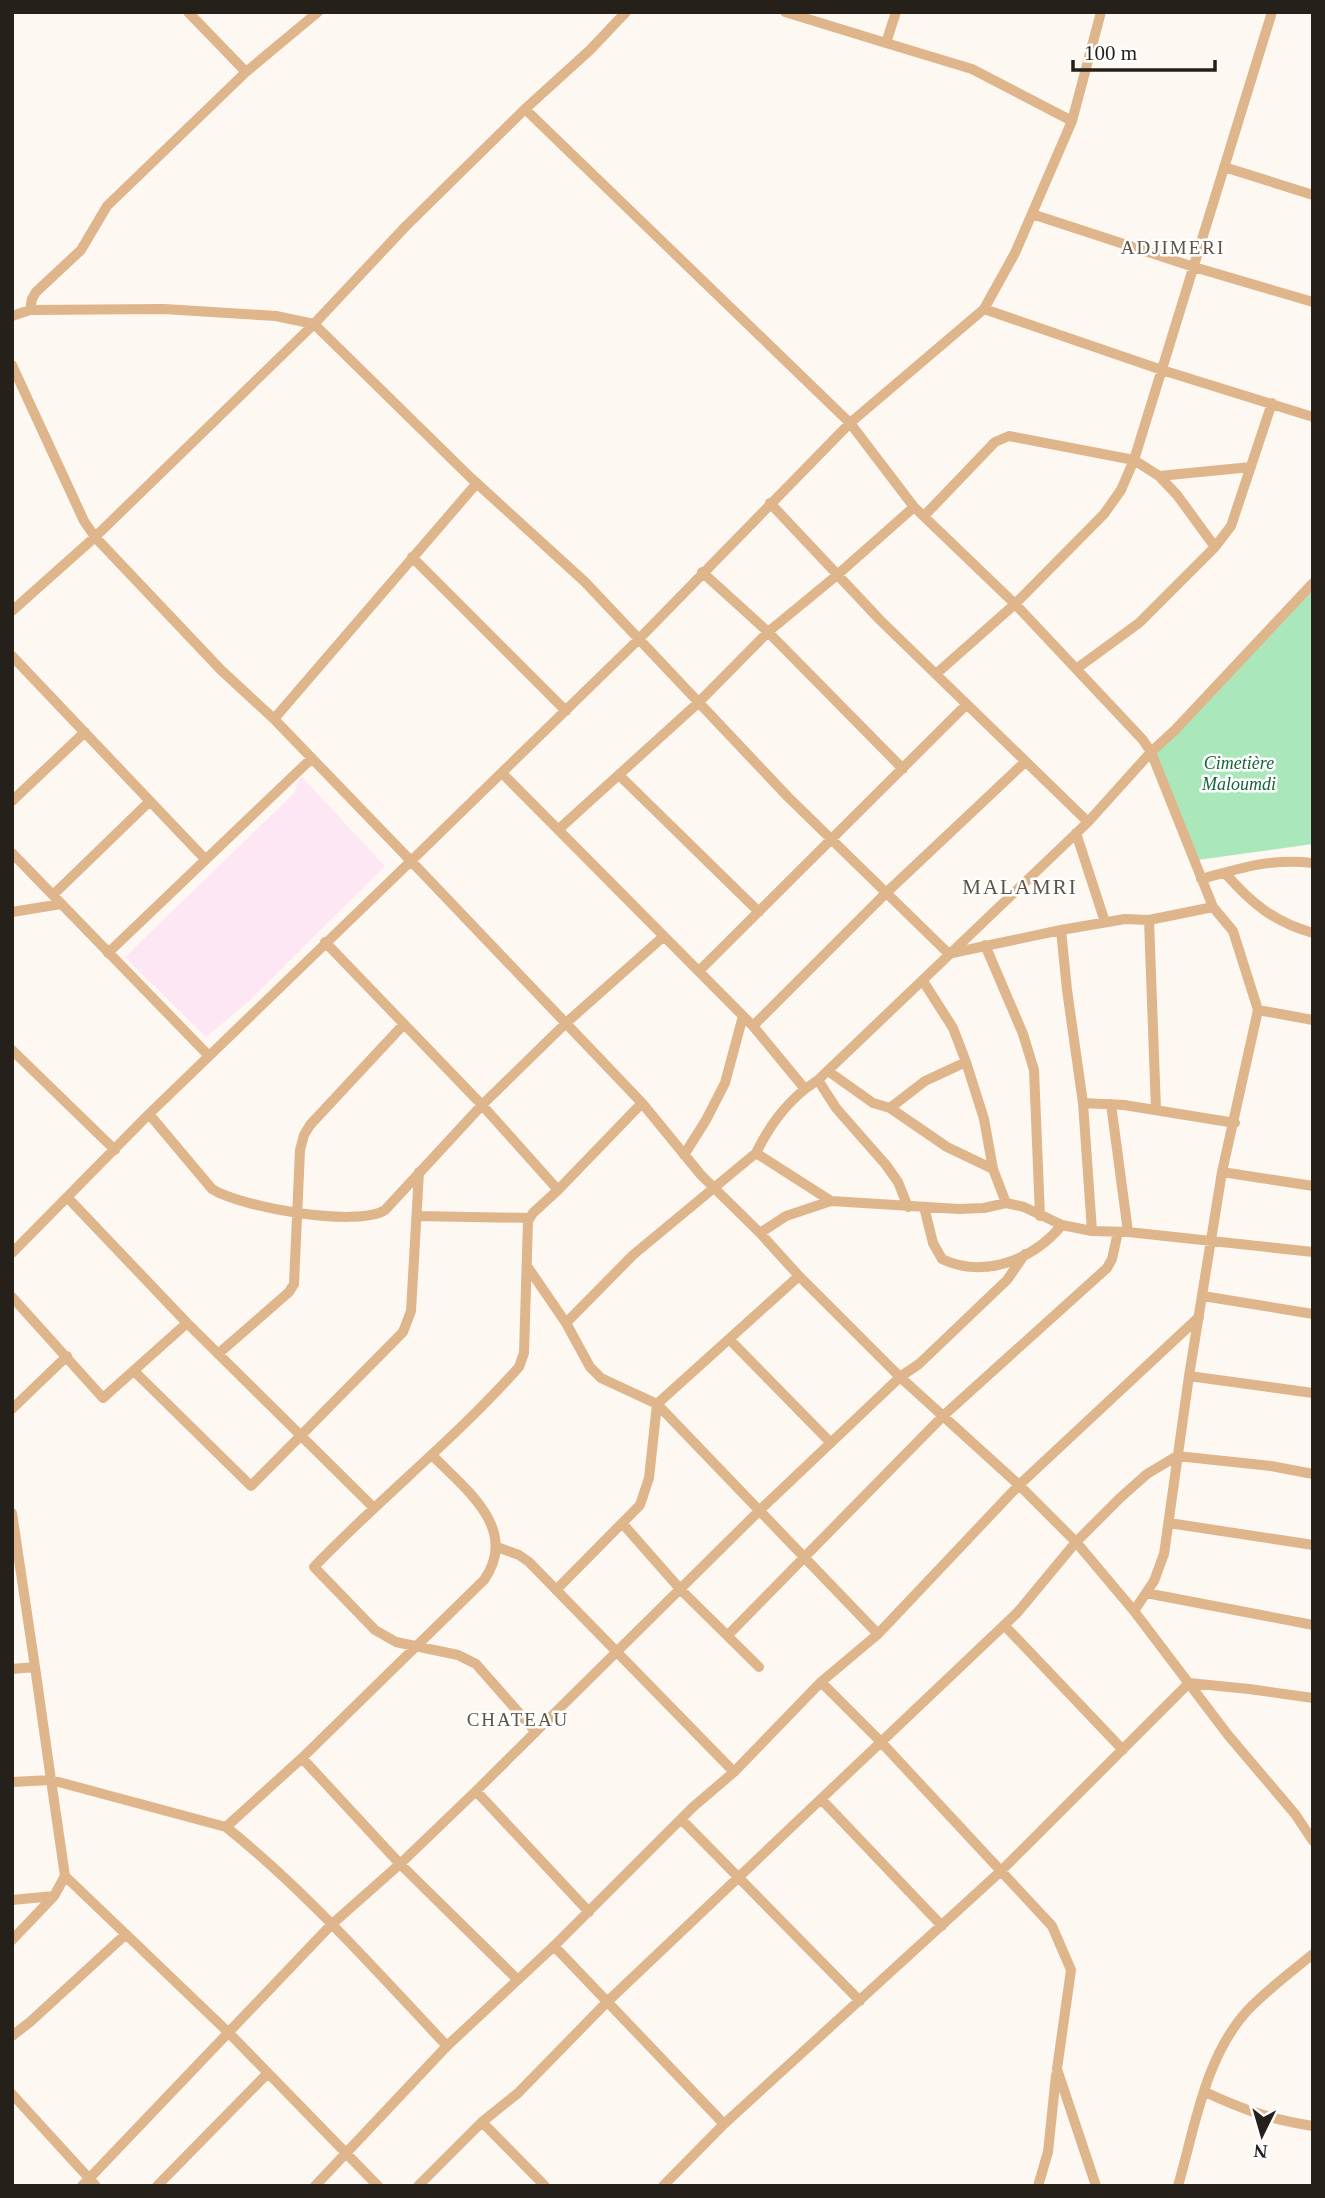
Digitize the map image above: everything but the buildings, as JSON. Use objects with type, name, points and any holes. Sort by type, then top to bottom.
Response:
[{"type":"street","points":[[188,12],[246,72]]},
{"type":"street","points":[[30,310],[36,292],[81,250],[107,206],[246,72],[318,12]]},
{"type":"street","points":[[12,611],[95,537],[314,324],[406,226],[526,108],[590,50],[626,12]]},
{"type":"street","points":[[785,12],[972,69],[1072,121]]},
{"type":"street","points":[[886,43],[896,12]]},
{"type":"street","points":[[12,1253],[149,1114],[639,639],[850,423],[984,309],[1015,253],[1072,121],[1101,12]]},
{"type":"street","points":[[936,674],[1016,604],[1104,514],[1121,490],[1134,460],[1272,12]]},
{"type":"street","points":[[526,108],[850,423],[914,506],[1016,604],[1143,740],[1213,907],[1233,931],[1258,1010],[1223,1172],[1189,1376],[1164,1554],[1154,1580],[1134,1611]]},
{"type":"street","points":[[1224,167],[1313,195]]},
{"type":"street","points":[[1032,214],[1194,267],[1313,302]]},
{"type":"street","points":[[12,316],[30,310],[164,309],[276,316],[314,324],[477,483],[585,582],[832,840],[949,954]]},
{"type":"street","points":[[984,309],[1162,370],[1313,417]]},
{"type":"street","points":[[12,365],[69,490],[95,537],[566,1023],[642,1103],[684,1155],[799,1276],[900,1377],[1019,1485],[1076,1542],[1134,1611],[1243,1753],[1296,1814],[1313,1841]]},
{"type":"street","points":[[1076,669],[1139,622],[1215,547],[1231,526],[1272,403]]},
{"type":"street","points":[[925,515],[995,442],[1004,436],[1134,460],[1159,476],[1177,495],[1215,547]]},
{"type":"street","points":[[1159,476],[1251,467]]},
{"type":"street","points":[[274,719],[477,483]]},
{"type":"street","points":[[770,503],[836,576],[1088,822]]},
{"type":"street","points":[[559,829],[698,703],[768,632],[914,506]]},
{"type":"street","points":[[412,557],[566,711]]},
{"type":"street","points":[[702,572],[768,632],[902,769]]},
{"type":"street","points":[[566,1324],[633,1255],[757,1153],[767,1130],[786,1104],[828,1071],[1088,822],[1150,752],[1175,730],[1313,583]]},
{"type":"street","points":[[12,656],[205,859]]},
{"type":"street","points":[[699,971],[966,705]]},
{"type":"street","points":[[12,801],[85,732]]},
{"type":"street","points":[[108,953],[312,758]]},
{"type":"street","points":[[753,1026],[886,893],[1025,762]]},
{"type":"street","points":[[502,773],[753,1026],[805,1089]]},
{"type":"street","points":[[619,775],[759,912]]},
{"type":"street","points":[[12,912],[57,899],[150,800]]},
{"type":"street","points":[[1076,833],[1105,922]]},
{"type":"street","points":[[12,853],[209,1056]]},
{"type":"street","points":[[1201,878],[1262,863],[1310,861]]},
{"type":"street","points":[[1224,873],[1266,913],[1288,926],[1313,933]]},
{"type":"street","points":[[949,954],[1105,922],[1149,920],[1213,907]]},
{"type":"street","points":[[1149,920],[1156,1110]]},
{"type":"street","points":[[1061,930],[1083,1103],[1092,1231]]},
{"type":"street","points":[[149,1114],[212,1189],[227,1197],[298,1214],[372,1216],[385,1210],[482,1105],[566,1023],[664,936]]},
{"type":"street","points":[[326,942],[482,1105],[558,1190]]},
{"type":"street","points":[[985,945],[1032,1062],[1040,1216]]},
{"type":"street","points":[[923,981],[953,1028],[966,1062],[984,1119],[993,1169],[1006,1203]]},
{"type":"street","points":[[1258,1010],[1313,1020]]},
{"type":"street","points":[[684,1155],[725,1083],[743,1016]]},
{"type":"street","points":[[218,1354],[289,1292],[295,1275],[300,1150],[304,1135],[310,1125],[404,1024]]},
{"type":"street","points":[[12,1050],[115,1150]]},
{"type":"street","points":[[890,1108],[925,1081],[966,1062]]},
{"type":"street","points":[[828,1071],[873,1103],[890,1108],[947,1147],[993,1169]]},
{"type":"street","points":[[818,1080],[836,1108],[886,1165],[898,1182],[908,1206]]},
{"type":"street","points":[[535,1731],[469,1659],[396,1642],[375,1630],[314,1567],[373,1507],[432,1455],[501,1387],[523,1360],[530,1218],[642,1103]]},
{"type":"street","points":[[1083,1103],[1111,1104],[1235,1122]]},
{"type":"street","points":[[728,1635],[943,1416],[1107,1268],[1123,1232],[1111,1104]]},
{"type":"street","points":[[757,1153],[831,1202]]},
{"type":"street","points":[[134,1371],[251,1486],[302,1437],[408,1324],[419,1172]]},
{"type":"street","points":[[1223,1172],[1313,1186]]},
{"type":"street","points":[[67,1197],[187,1323],[373,1507]]},
{"type":"street","points":[[760,1233],[786,1216],[831,1202],[972,1208],[1006,1203],[1024,1207],[1062,1225],[1092,1231],[1313,1252]]},
{"type":"street","points":[[924,1207],[937,1253],[942,1259],[953,1264],[970,1268],[989,1267],[1025,1254],[1048,1242],[1062,1225]]},
{"type":"street","points":[[416,1216],[530,1218]]},
{"type":"street","points":[[12,1235],[21,1243]]},
{"type":"street","points":[[12,2094],[89,2183],[331,1925],[476,1791],[760,1510],[1007,1280],[1025,1254]]},
{"type":"street","points":[[526,1266],[566,1324],[590,1367],[601,1378],[657,1404],[878,1634]]},
{"type":"street","points":[[556,1590],[640,1505],[647,1487],[657,1404],[799,1276]]},
{"type":"street","points":[[1203,1296],[1313,1314]]},
{"type":"street","points":[[12,1297],[103,1398],[187,1323]]},
{"type":"street","points":[[314,2186],[447,2046],[554,1946],[681,1819],[734,1772],[821,1682],[878,1634],[1019,1485],[1199,1317]]},
{"type":"street","points":[[729,1339],[831,1443]]},
{"type":"street","points":[[12,1409],[66,1356]]},
{"type":"street","points":[[1189,1376],[1313,1393]]},
{"type":"street","points":[[226,1827],[416,1648],[492,1570],[497,1547],[495,1532],[488,1516],[432,1455]]},
{"type":"street","points":[[418,2186],[482,2122],[518,2093],[607,2002],[1004,1625],[1076,1542],[1147,1474],[1177,1456],[1313,1474]]},
{"type":"street","points":[[12,1513],[16,1555],[65,1875],[54,1896],[12,1940]]},
{"type":"street","points":[[622,1523],[681,1590],[759,1667]]},
{"type":"street","points":[[1169,1523],[1313,1545]]},
{"type":"street","points":[[497,1547],[519,1555],[556,1590],[734,1772]]},
{"type":"street","points":[[1146,1593],[1313,1625]]},
{"type":"street","points":[[1004,1625],[1123,1750]]},
{"type":"street","points":[[12,1670],[34,1667]]},
{"type":"street","points":[[821,1682],[1052,1926],[1071,1970],[1048,2152],[1038,2186]]},
{"type":"street","points":[[1189,1683],[1313,1698]]},
{"type":"street","points":[[663,2186],[724,2124],[1001,1871],[1189,1683]]},
{"type":"street","points":[[302,1758],[400,1864],[517,1979]]},
{"type":"street","points":[[12,1782],[51,1780],[226,1827],[331,1925],[447,2046]]},
{"type":"street","points":[[476,1791],[589,1912]]},
{"type":"street","points":[[821,1799],[942,1926]]},
{"type":"street","points":[[681,1819],[860,2001]]},
{"type":"street","points":[[65,1875],[228,2032],[378,2186]]},
{"type":"street","points":[[12,1900],[54,1896]]},
{"type":"street","points":[[12,2036],[125,1935]]},
{"type":"street","points":[[554,1946],[724,2124]]},
{"type":"street","points":[[1178,2186],[1205,2092],[1227,2038],[1247,2011],[1313,1954]]},
{"type":"street","points":[[1057,2069],[1096,2186]]},
{"type":"street","points":[[157,2186],[268,2073]]},
{"type":"street","points":[[1205,2092],[1250,2113],[1313,2126]]},
{"type":"street","points":[[482,2122],[545,2186]]},
{"type":"shaded area","points":[[302,777],[385,866],[250,1000],[206,1037],[125,957],[294,793]]},
{"type":"green space","name":"Cimetière Maloumdi","points":[[1313,590],[1313,844],[1190,861],[1155,754]]},
{"type":"district","name":"ADJIMERI","points":[[1173,247]]},
{"type":"district","name":"MALAMRI","points":[[1020,887]]},
{"type":"district","name":"CHATEAU","points":[[518,1719]]}]
